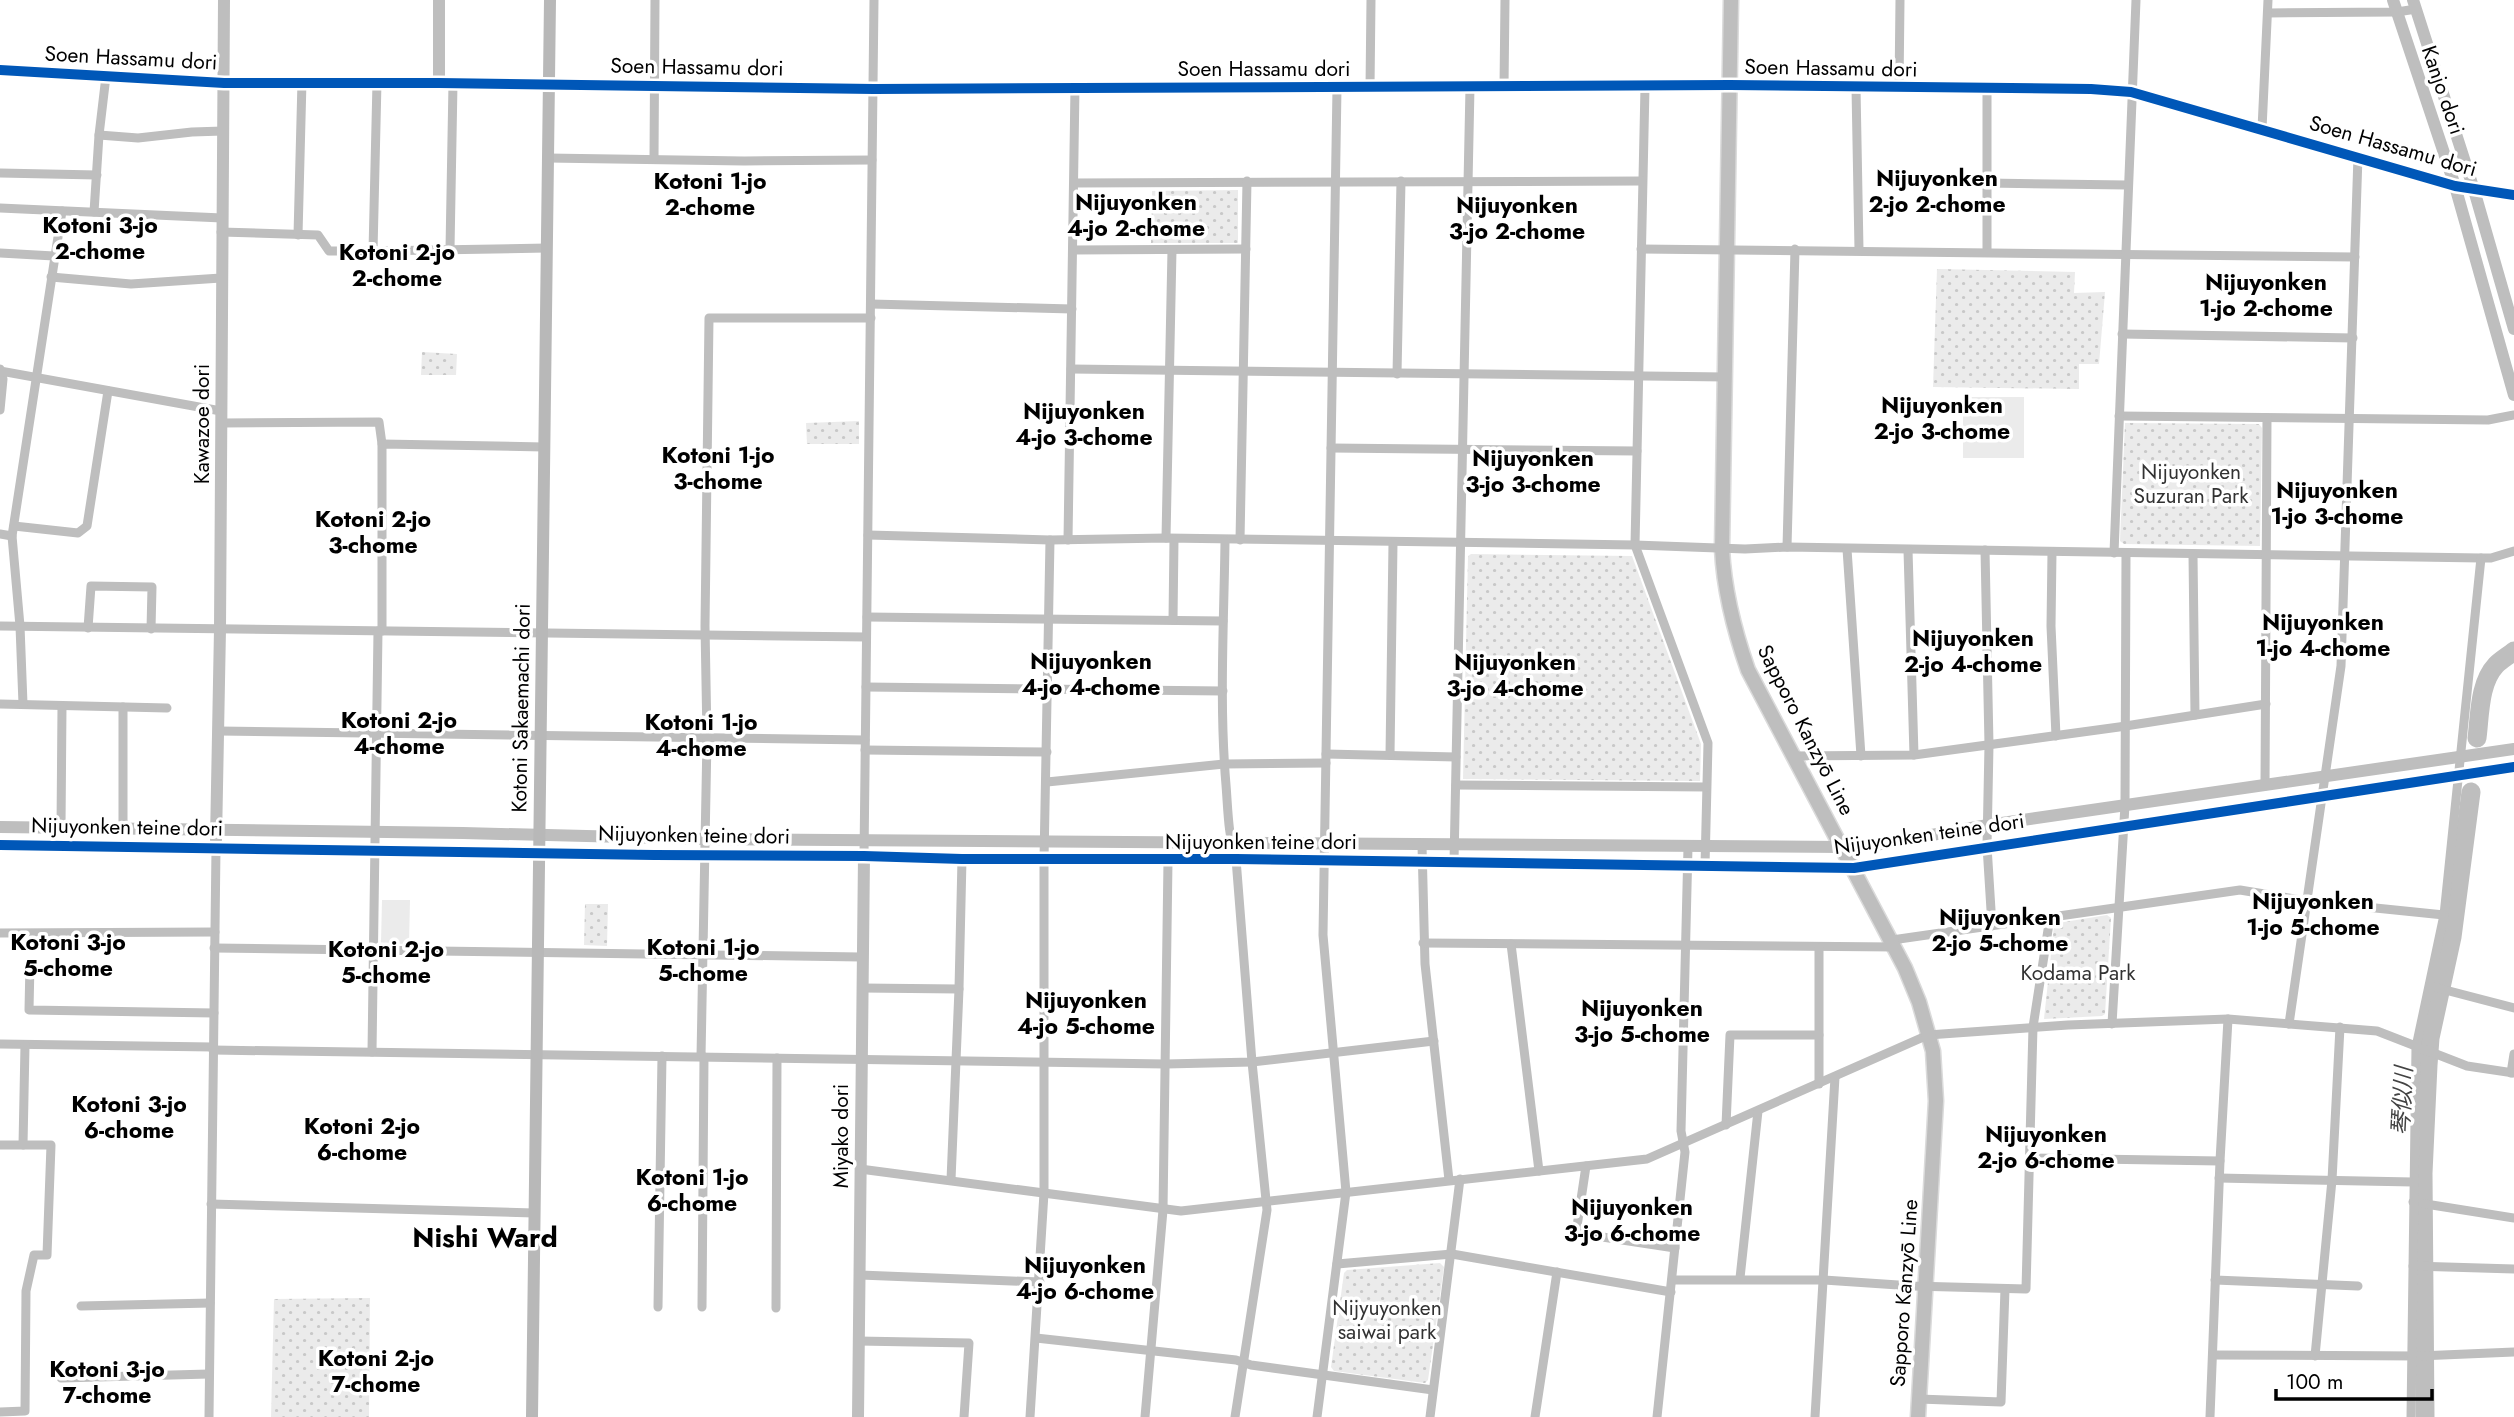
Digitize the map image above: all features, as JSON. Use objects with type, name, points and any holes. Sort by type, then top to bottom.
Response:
[{"type":"main road","name":"Kotoni Sakaemachi dori","points":[[532,1417],[550,0]]},
{"type":"main road","name":"Sapporo Kanzyō Line","points":[[1731,0],[1722,549],[1726,592],[1737,640],[1748,670],[1894,944],[1919,1002],[1933,1051],[1936,1101],[1918,1417]]},
{"type":"street","name":"Kawazoe dori","points":[[215,848],[219,731],[224,0]]},
{"type":"street","points":[[439,0],[439,83]]},
{"type":"street","points":[[654,159],[655,0]]},
{"type":"street","points":[[864,856],[874,0]]},
{"type":"street","points":[[1370,88],[1371,0]]},
{"type":"street","points":[[1504,87],[1505,0]]},
{"type":"street","points":[[1899,88],[1900,0]]},
{"type":"street","points":[[2114,552],[2136,0]]},
{"type":"street","points":[[2262,129],[2268,0]]},
{"type":"street","points":[[2268,13],[2415,4]]},
{"type":"street","name":"Kanjo dori","points":[[2415,4],[2474,190],[2514,329]]},
{"type":"street","name":"Kanjo dori","points":[[2395,6],[2455,186],[2514,395]]},
{"type":"street","name":"Soen Hassamu dori","points":[[0,70],[224,83],[302,81],[874,89],[1730,85],[2132,92],[2455,186],[2514,195]]},
{"type":"street","points":[[94,212],[106,76]]},
{"type":"street","points":[[298,234],[302,81]]},
{"type":"street","points":[[373,251],[377,82]]},
{"type":"street","points":[[450,249],[453,83]]},
{"type":"street","points":[[1068,540],[1075,87]]},
{"type":"street","points":[[1645,87],[1635,545],[1708,743],[1705,866]]},
{"type":"street","points":[[1317,1417],[1346,1192],[1322,935],[1337,88]]},
{"type":"street","points":[[1454,862],[1470,88]]},
{"type":"street","points":[[1856,88],[1858,250]]},
{"type":"street","points":[[1987,88],[1987,252]]},
{"type":"street","points":[[99,135],[138,138],[223,131]]},
{"type":"street","points":[[2289,1024],[2341,666],[2358,156]]},
{"type":"street","points":[[548,158],[872,160]]},
{"type":"street","points":[[0,173],[97,175]]},
{"type":"street","points":[[1240,540],[1247,181]]},
{"type":"street","points":[[1397,374],[1401,181]]},
{"type":"street","points":[[1074,183],[1642,181]]},
{"type":"street","points":[[1987,183],[2127,185]]},
{"type":"street","points":[[0,208],[222,218]]},
{"type":"street","points":[[23,704],[13,531],[62,211]]},
{"type":"street","points":[[221,232],[318,235],[329,251],[547,248]]},
{"type":"street","points":[[1074,250],[1246,249]]},
{"type":"street","points":[[1641,249],[2355,257]]},
{"type":"street","points":[[1787,547],[1794,249]]},
{"type":"street","points":[[1172,250],[1170,539],[1173,621]]},
{"type":"street","points":[[0,253],[54,256]]},
{"type":"street","points":[[51,277],[131,284],[221,278]]},
{"type":"street","points":[[871,304],[1072,309]]},
{"type":"street","points":[[702,1307],[702,955],[707,738],[709,318],[871,318]]},
{"type":"street","points":[[2122,334],[2353,338]]},
{"type":"street","points":[[1072,369],[1726,377]]},
{"type":"street","points":[[0,371],[108,391],[221,417],[379,422],[382,444],[380,631],[374,832],[372,1052]]},
{"type":"street","points":[[0,371],[3,379],[0,410]]},
{"type":"street","points":[[0,534],[13,531],[78,533],[87,526],[108,391]]},
{"type":"street","points":[[2119,416],[2488,420],[2514,415]]},
{"type":"street","points":[[2265,786],[2267,418]]},
{"type":"street","points":[[382,444],[544,447]]},
{"type":"street","points":[[1331,447],[1637,451]]},
{"type":"street","points":[[868,535],[1050,540],[1170,539],[2481,558],[2514,551]]},
{"type":"street","points":[[1030,1417],[1044,1193],[1044,860],[1050,540]]},
{"type":"street","points":[[1225,541],[1224,764],[1231,843],[1236,859],[1267,1210],[1235,1417]]},
{"type":"street","points":[[1390,755],[1393,542]]},
{"type":"street","points":[[1847,549],[1861,756]]},
{"type":"street","points":[[1908,550],[1914,755]]},
{"type":"street","points":[[1985,550],[1989,745],[1986,846],[1992,926]]},
{"type":"street","points":[[2052,552],[2051,626],[2056,736]]},
{"type":"street","points":[[2112,1024],[2124,825],[2126,553]]},
{"type":"street","points":[[2193,555],[2195,715]]},
{"type":"street","points":[[2411,1417],[2416,1356],[2416,1203],[2413,1182],[2418,1048],[2444,915],[2481,558]]},
{"type":"street","points":[[88,628],[90,586],[152,587],[151,629]]},
{"type":"street","points":[[867,617],[1223,621]]},
{"type":"street","points":[[0,625],[866,637]]},
{"type":"street","points":[[866,687],[1223,691]]},
{"type":"street","points":[[0,704],[167,708]]},
{"type":"street","points":[[1794,756],[1914,755],[2266,704]]},
{"type":"street","points":[[61,828],[62,706]]},
{"type":"street","points":[[123,708],[123,830]]},
{"type":"street","points":[[219,731],[707,738],[1047,752]]},
{"type":"street","name":"Nijuyonken teine dori","points":[[0,827],[704,839],[1843,847],[1875,845],[1988,825],[2514,749]]},
{"type":"street","points":[[1047,782],[1224,764],[1390,755],[1456,757]]},
{"type":"street","name":"Nijuyonken teine dori","points":[[0,845],[1044,860],[1236,859],[1854,867],[2514,767]]},
{"type":"street","points":[[1456,785],[1706,788]]},
{"type":"street","points":[[1422,845],[1423,943],[1449,1180]]},
{"type":"street","points":[[1657,1417],[1685,1152],[1681,1131],[1688,847]]},
{"type":"street","points":[[209,1417],[215,848]]},
{"type":"street","name":"Miyako dori","points":[[858,1417],[864,856]]},
{"type":"street","points":[[951,1180],[962,859]]},
{"type":"street","points":[[1145,1417],[1163,1210],[1168,861]]},
{"type":"street","points":[[1423,943],[1819,948],[1894,944],[1992,926],[2240,890],[2307,901],[2444,915]]},
{"type":"street","points":[[1672,1280],[1824,1280],[2026,1289],[2033,1027],[2050,917]]},
{"type":"street","points":[[0,933],[215,932]]},
{"type":"street","points":[[1511,944],[1539,1171]]},
{"type":"street","points":[[214,948],[861,957]]},
{"type":"street","points":[[1819,948],[1819,1084]]},
{"type":"street","points":[[30,963],[29,1010],[214,1013]]},
{"type":"street","points":[[2432,987],[2514,1009]]},
{"type":"street","points":[[862,988],[959,989]]},
{"type":"street","points":[[2210,1417],[2228,1019]]},
{"type":"street","points":[[860,1169],[1181,1211],[1647,1159],[1928,1035],[2033,1027],[2228,1019],[2377,1031],[2467,1066],[2512,1073],[2514,1054]]},
{"type":"street","points":[[2315,1356],[2332,1180],[2340,1027]]},
{"type":"street","points":[[1726,1125],[1730,1035],[1819,1035]]},
{"type":"street","points":[[0,1044],[1166,1064],[1252,1062],[1333,1055],[1434,1041]]},
{"type":"street","points":[[23,1145],[26,1045]]},
{"type":"street","points":[[658,1307],[662,1056]]},
{"type":"street","points":[[776,1308],[777,1058]]},
{"type":"street","points":[[1815,1417],[1835,1077]]},
{"type":"street","points":[[1740,1278],[1758,1111]]},
{"type":"street","points":[[0,1145],[51,1145],[47,1255],[34,1255],[26,1291],[25,1411],[0,1412]]},
{"type":"street","points":[[2030,1158],[2220,1161]]},
{"type":"street","points":[[1586,1166],[1576,1233],[1675,1248]]},
{"type":"street","points":[[2219,1178],[2413,1182]]},
{"type":"street","points":[[1430,1417],[1460,1179]]},
{"type":"street","points":[[2416,1203],[2514,1218]]},
{"type":"street","points":[[211,1204],[534,1213]]},
{"type":"street","points":[[1337,1264],[1452,1254],[1671,1292]]},
{"type":"street","points":[[2416,1266],[2514,1269]]},
{"type":"street","points":[[1535,1417],[1557,1272]]},
{"type":"street","points":[[860,1275],[1040,1282]]},
{"type":"street","points":[[2216,1280],[2358,1286]]},
{"type":"street","points":[[1919,1399],[2001,1402],[2005,1289]]},
{"type":"street","points":[[81,1306],[210,1303]]},
{"type":"street","points":[[1036,1338],[1244,1363],[1433,1390]]},
{"type":"street","points":[[858,1341],[969,1343],[964,1417]]},
{"type":"street","points":[[2213,1356],[2433,1356],[2514,1352]]},
{"type":"street","points":[[61,1378],[209,1374]]},
{"type":"green space","points":[[1238,190],[1238,243],[1151,243],[1152,191]]},
{"type":"green space","points":[[1937,269],[2075,272],[2074,293],[2105,292],[2099,364],[2079,364],[2079,389],[1933,387]]},
{"type":"green space","points":[[422,352],[457,354],[456,375],[421,375]]},
{"type":"green space","points":[[1963,397],[2024,397],[2024,458],[1963,458]]},
{"type":"green space","points":[[859,421],[859,444],[807,444],[806,423]]},
{"type":"green space","name":"Nijuyonken Suzuran Park","points":[[2125,423],[2259,424],[2262,428],[2260,546],[2124,544],[2120,541]]},
{"type":"green space","points":[[1468,556],[1632,556],[1701,744],[1700,781],[1463,779]]},
{"type":"green space","points":[[382,900],[410,900],[409,944],[381,943]]},
{"type":"green space","points":[[585,904],[608,904],[607,946],[584,945]]},
{"type":"green space","name":"Kodama Park","points":[[2107,915],[2111,918],[2105,1014],[2044,1019],[2054,926],[2058,923]]},
{"type":"green space","name":"Nijyuyonken saiwai park","points":[[1440,1263],[1444,1267],[1428,1380],[1425,1383],[1334,1371],[1331,1367],[1344,1273],[1347,1270]]},
{"type":"green space","points":[[370,1298],[369,1417],[271,1417],[274,1299]]},
{"type":"waterway","name":"琴似川","points":[[2477,738],[2486,681],[2496,665],[2514,651]]},
{"type":"waterway","name":"琴似川","points":[[2425,1417],[2423,1173],[2428,1065],[2430,1038],[2452,937],[2471,792]]},
{"type":"cycle path","points":[[0,70],[224,83],[874,89],[1730,85],[2091,89],[2131,92],[2455,186],[2514,195]]},
{"type":"cycle path","points":[[0,845],[1854,868],[2514,767]]},
{"type":"district","name":"Nijuyonken 2-jo 2-chome","points":[[1937,191]]},
{"type":"district","name":"Kotoni 1-jo 2-chome","points":[[710,194]]},
{"type":"district","name":"Nijuyonken 4-jo 2-chome","points":[[1136,215]]},
{"type":"district","name":"Nijuyonken 3-jo 2-chome","points":[[1517,218]]},
{"type":"district","name":"Kotoni 3-jo 2-chome","points":[[100,238]]},
{"type":"district","name":"Kotoni 2-jo 2-chome","points":[[397,265]]},
{"type":"district","name":"Nijuyonken 1-jo 2-chome","points":[[2266,295]]},
{"type":"district","name":"Nijuyonken 2-jo 3-chome","points":[[1942,418]]},
{"type":"district","name":"Nijuyonken 4-jo 3-chome","points":[[1084,424]]},
{"type":"district","name":"Kotoni 1-jo 3-chome","points":[[718,468]]},
{"type":"district","name":"Nijuyonken 3-jo 3-chome","points":[[1533,471]]},
{"type":"district","name":"Nijuyonken 1-jo 3-chome","points":[[2337,503]]},
{"type":"district","name":"Kotoni 2-jo 3-chome","points":[[373,532]]},
{"type":"district","name":"Nijuyonken 1-jo 4-chome","points":[[2323,635]]},
{"type":"district","name":"Nijuyonken 2-jo 4-chome","points":[[1973,651]]},
{"type":"district","name":"Nijuyonken 4-jo 4-chome","points":[[1091,674]]},
{"type":"district","name":"Nijuyonken 3-jo 4-chome","points":[[1515,675]]},
{"type":"district","name":"Kotoni 2-jo 4-chome","points":[[399,733]]},
{"type":"district","name":"Kotoni 1-jo 4-chome","points":[[701,735]]},
{"type":"district","name":"Nijuyonken 1-jo 5-chome","points":[[2313,914]]},
{"type":"district","name":"Nijuyonken 2-jo 5-chome","points":[[2000,930]]},
{"type":"district","name":"Kotoni 3-jo 5-chome","points":[[68,955]]},
{"type":"district","name":"Kotoni 1-jo 5-chome","points":[[703,960]]},
{"type":"district","name":"Kotoni 2-jo 5-chome","points":[[386,962]]},
{"type":"district","name":"Nijuyonken 4-jo 5-chome","points":[[1086,1013]]},
{"type":"district","name":"Nijuyonken 3-jo 5-chome","points":[[1642,1021]]},
{"type":"district","name":"Kotoni 3-jo 6-chome","points":[[129,1117]]},
{"type":"district","name":"Kotoni 2-jo 6-chome","points":[[362,1139]]},
{"type":"district","name":"Nijuyonken 2-jo 6-chome","points":[[2046,1147]]},
{"type":"district","name":"Kotoni 1-jo 6-chome","points":[[692,1190]]},
{"type":"district","name":"Nijuyonken 3-jo 6-chome","points":[[1632,1220]]},
{"type":"district","name":"Nishi Ward","points":[[485,1237]]},
{"type":"district","name":"Nijuyonken 4-jo 6-chome","points":[[1085,1278]]},
{"type":"district","name":"Kotoni 2-jo 7-chome","points":[[376,1371]]},
{"type":"district","name":"Kotoni 3-jo 7-chome","points":[[107,1382]]}]
